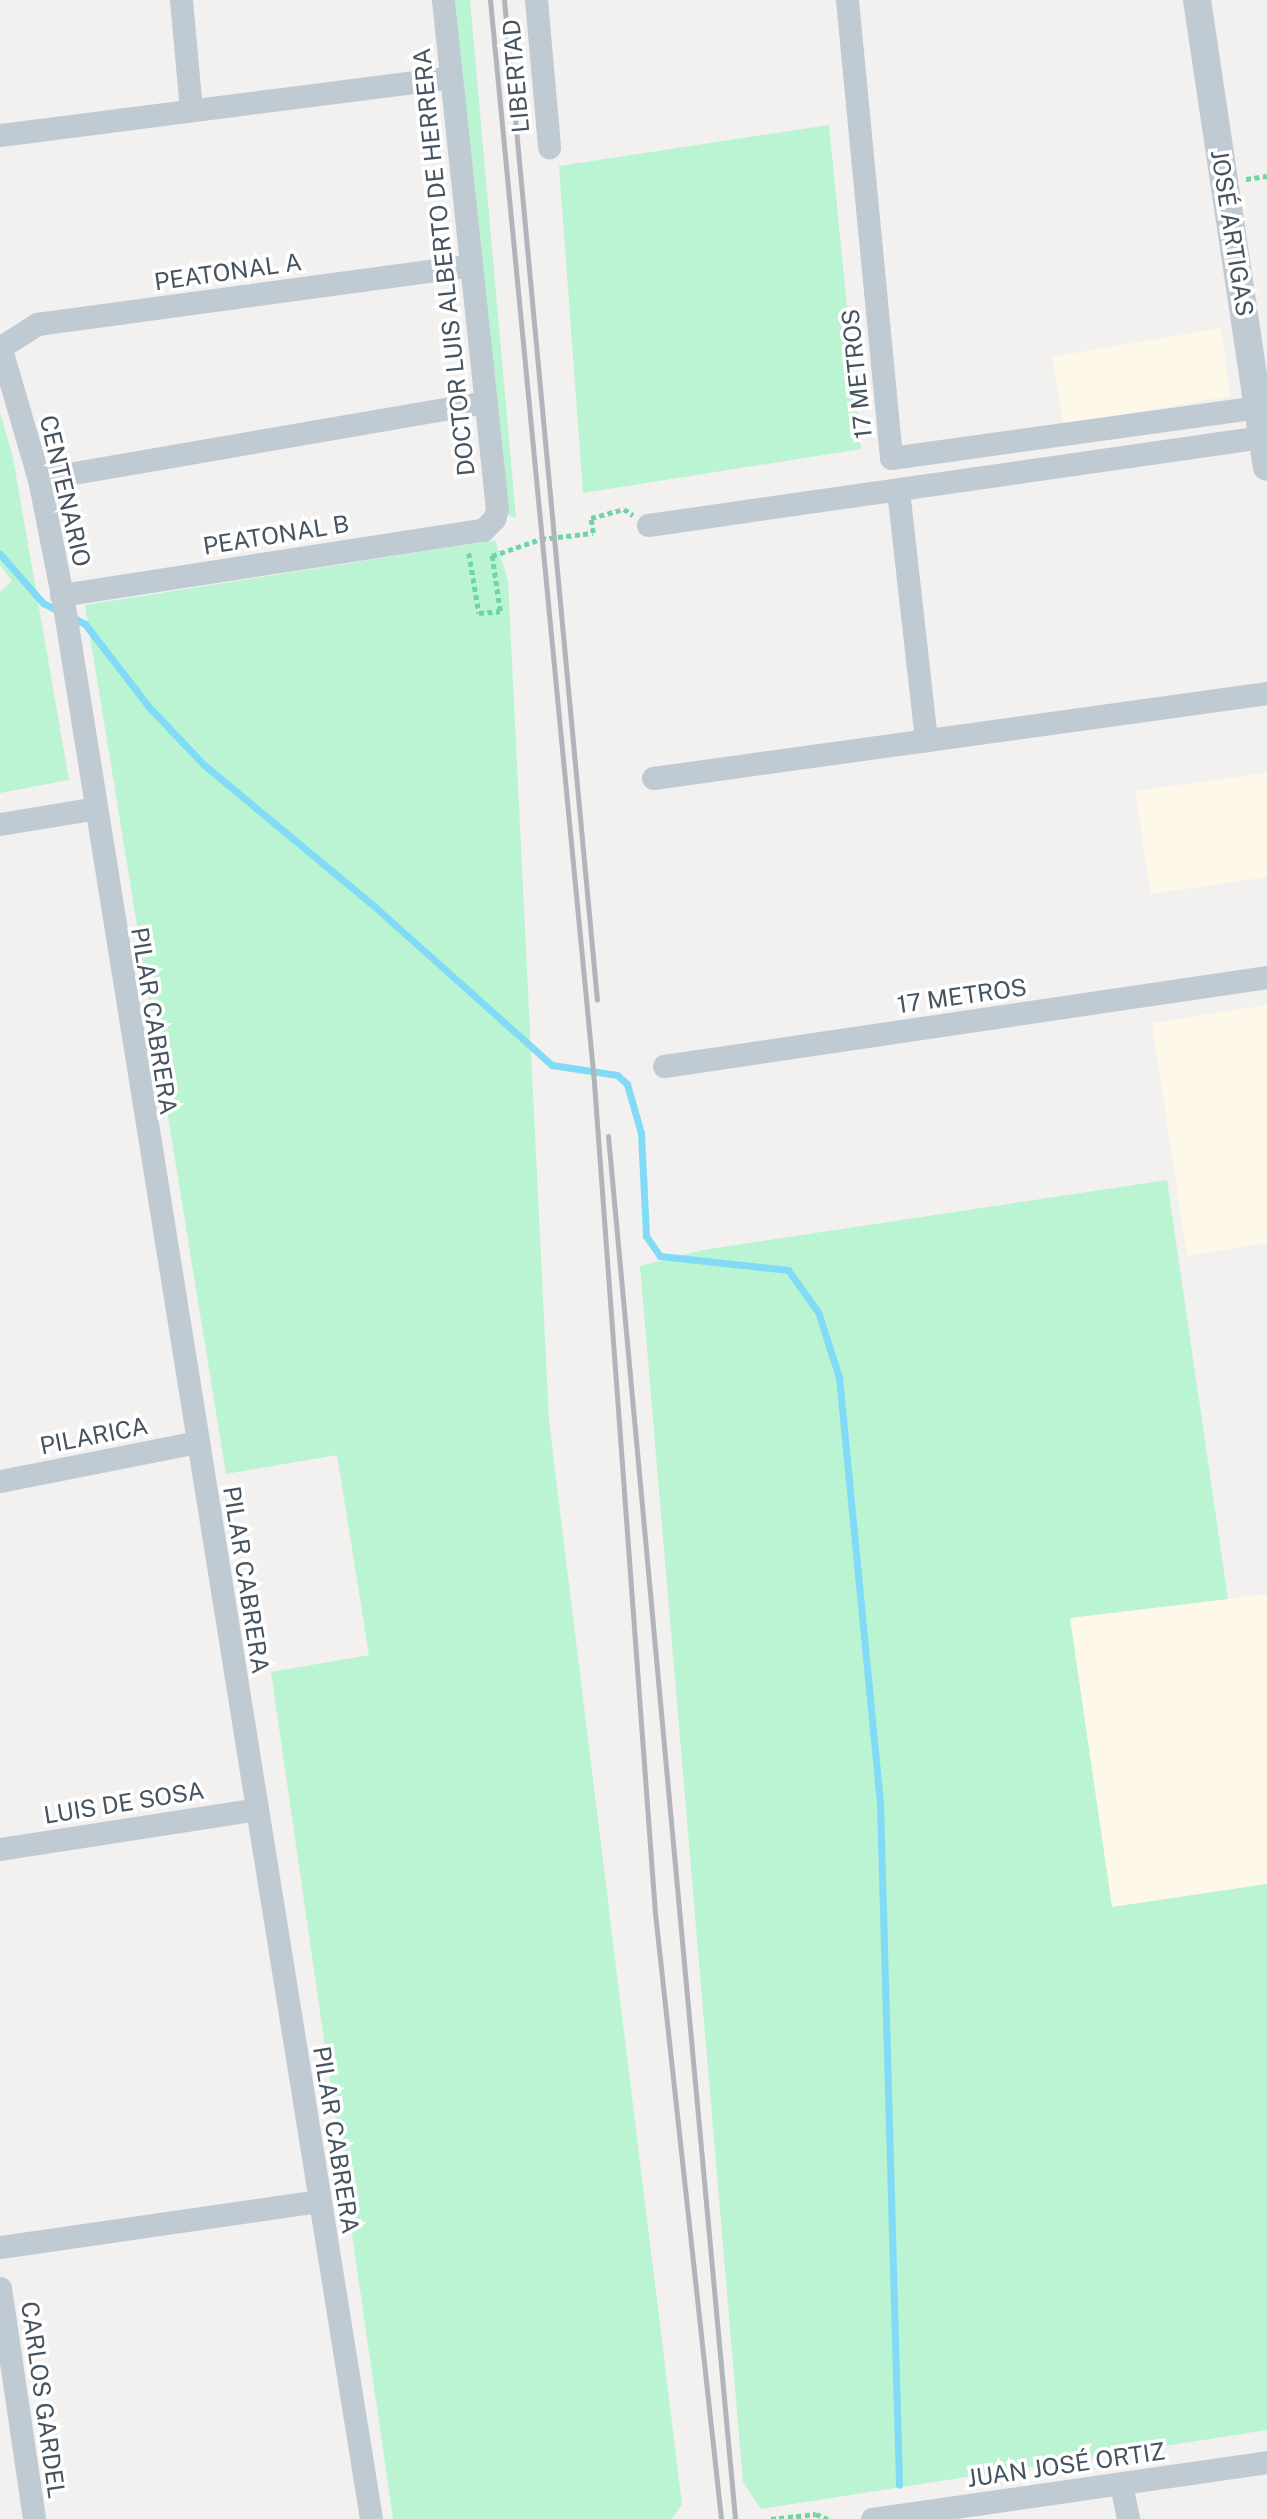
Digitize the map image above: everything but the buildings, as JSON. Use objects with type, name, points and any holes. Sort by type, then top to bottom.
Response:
[{"type":"street","points":[[181,0],[191,110]]},
{"type":"street","name":"DOCTOR LUIS ALBERTO DE HERRERA","points":[[443,0],[468,266],[498,509],[494,519]]},
{"type":"street","name":"LIBERTAD","points":[[536,0],[549,147]]},
{"type":"street","name":"17 METROS","points":[[847,0],[891,458],[1258,407]]},
{"type":"street","name":"JOSÉ ARTIGAS","points":[[1197,0],[1267,467]]},
{"type":"street","points":[[0,135],[450,77]]},
{"type":"street","name":"PEATONAL A","points":[[0,347],[37,324],[468,266]]},
{"type":"street","name":"CENTENARIO","points":[[0,347],[39,479],[62,597],[69,650]]},
{"type":"street","points":[[39,479],[483,402]]},
{"type":"street","points":[[648,525],[1262,437]]},
{"type":"street","points":[[898,490],[926,740]]},
{"type":"street","name":"PEATONAL B","points":[[62,597],[483,530],[494,519]]},
{"type":"street","name":"PILAR CABRERA","points":[[69,650],[92,809],[371,2519]]},
{"type":"street","points":[[653,778],[1267,694]]},
{"type":"street","points":[[0,824],[92,809]]},
{"type":"street","name":"17 METROS","points":[[664,1066],[1267,977]]},
{"type":"street","name":"PILARICA","points":[[0,1481],[197,1442]]},
{"type":"street","name":"LUIS DE SOSA","points":[[0,1849],[257,1809]]},
{"type":"street","points":[[0,2247],[318,2201]]},
{"type":"street","name":"CARLOS GARDEL","points":[[0,2288],[34,2519]]},
{"type":"street","name":"JUAN JOSÉ ORTIZ","points":[[872,2519],[1267,2462]]},
{"type":"street","points":[[1121,2485],[1128,2519]]},
{"type":"path","points":[[466,532],[480,613],[500,611],[492,556],[509,547],[593,533],[591,518],[624,509],[648,525]]},
{"type":"path","points":[[771,2519],[816,2514],[828,2519]]},
{"type":"shaded area","points":[[1221,328],[1230,396],[1064,425],[1052,357]]},
{"type":"shaded area","points":[[1267,773],[1267,877],[1151,894],[1135,791]]},
{"type":"shaded area","points":[[1267,1005],[1267,1243],[1187,1256],[1152,1023]]},
{"type":"shaded area","points":[[1267,1594],[1267,1884],[1112,1907],[1069,1617]]},
{"type":"green space","points":[[455,0],[470,0],[516,518],[509,515],[505,491]]},
{"type":"green space","points":[[829,125],[861,449],[583,493],[559,166]]},
{"type":"green space","points":[[0,412],[13,458],[69,780],[0,793],[0,592],[12,581],[0,565]]},
{"type":"green space","points":[[495,540],[508,580],[549,1421],[682,2504],[672,2519],[393,2519],[271,1672],[369,1655],[337,1455],[226,1474],[85,605]]},
{"type":"green space","points":[[1167,1180],[1228,1599],[1070,1618],[1112,1907],[1267,1884],[1267,2430],[761,2509],[743,2482],[640,1266],[703,1250]]},
{"type":"waterway","points":[[0,554],[43,603],[61,612]]},
{"type":"waterway","points":[[72,617],[85,624],[149,707],[203,764],[374,906],[552,1065],[617,1075],[627,1084],[641,1133],[646,1236],[660,1256],[788,1270],[818,1312],[839,1377],[880,1803],[899,2485]]},
{"type":"railway","points":[[490,0],[594,1083],[655,1913],[721,2519]]},
{"type":"railway","points":[[504,0],[597,1000]]},
{"type":"railway","points":[[608,1136],[735,2519]]}]
